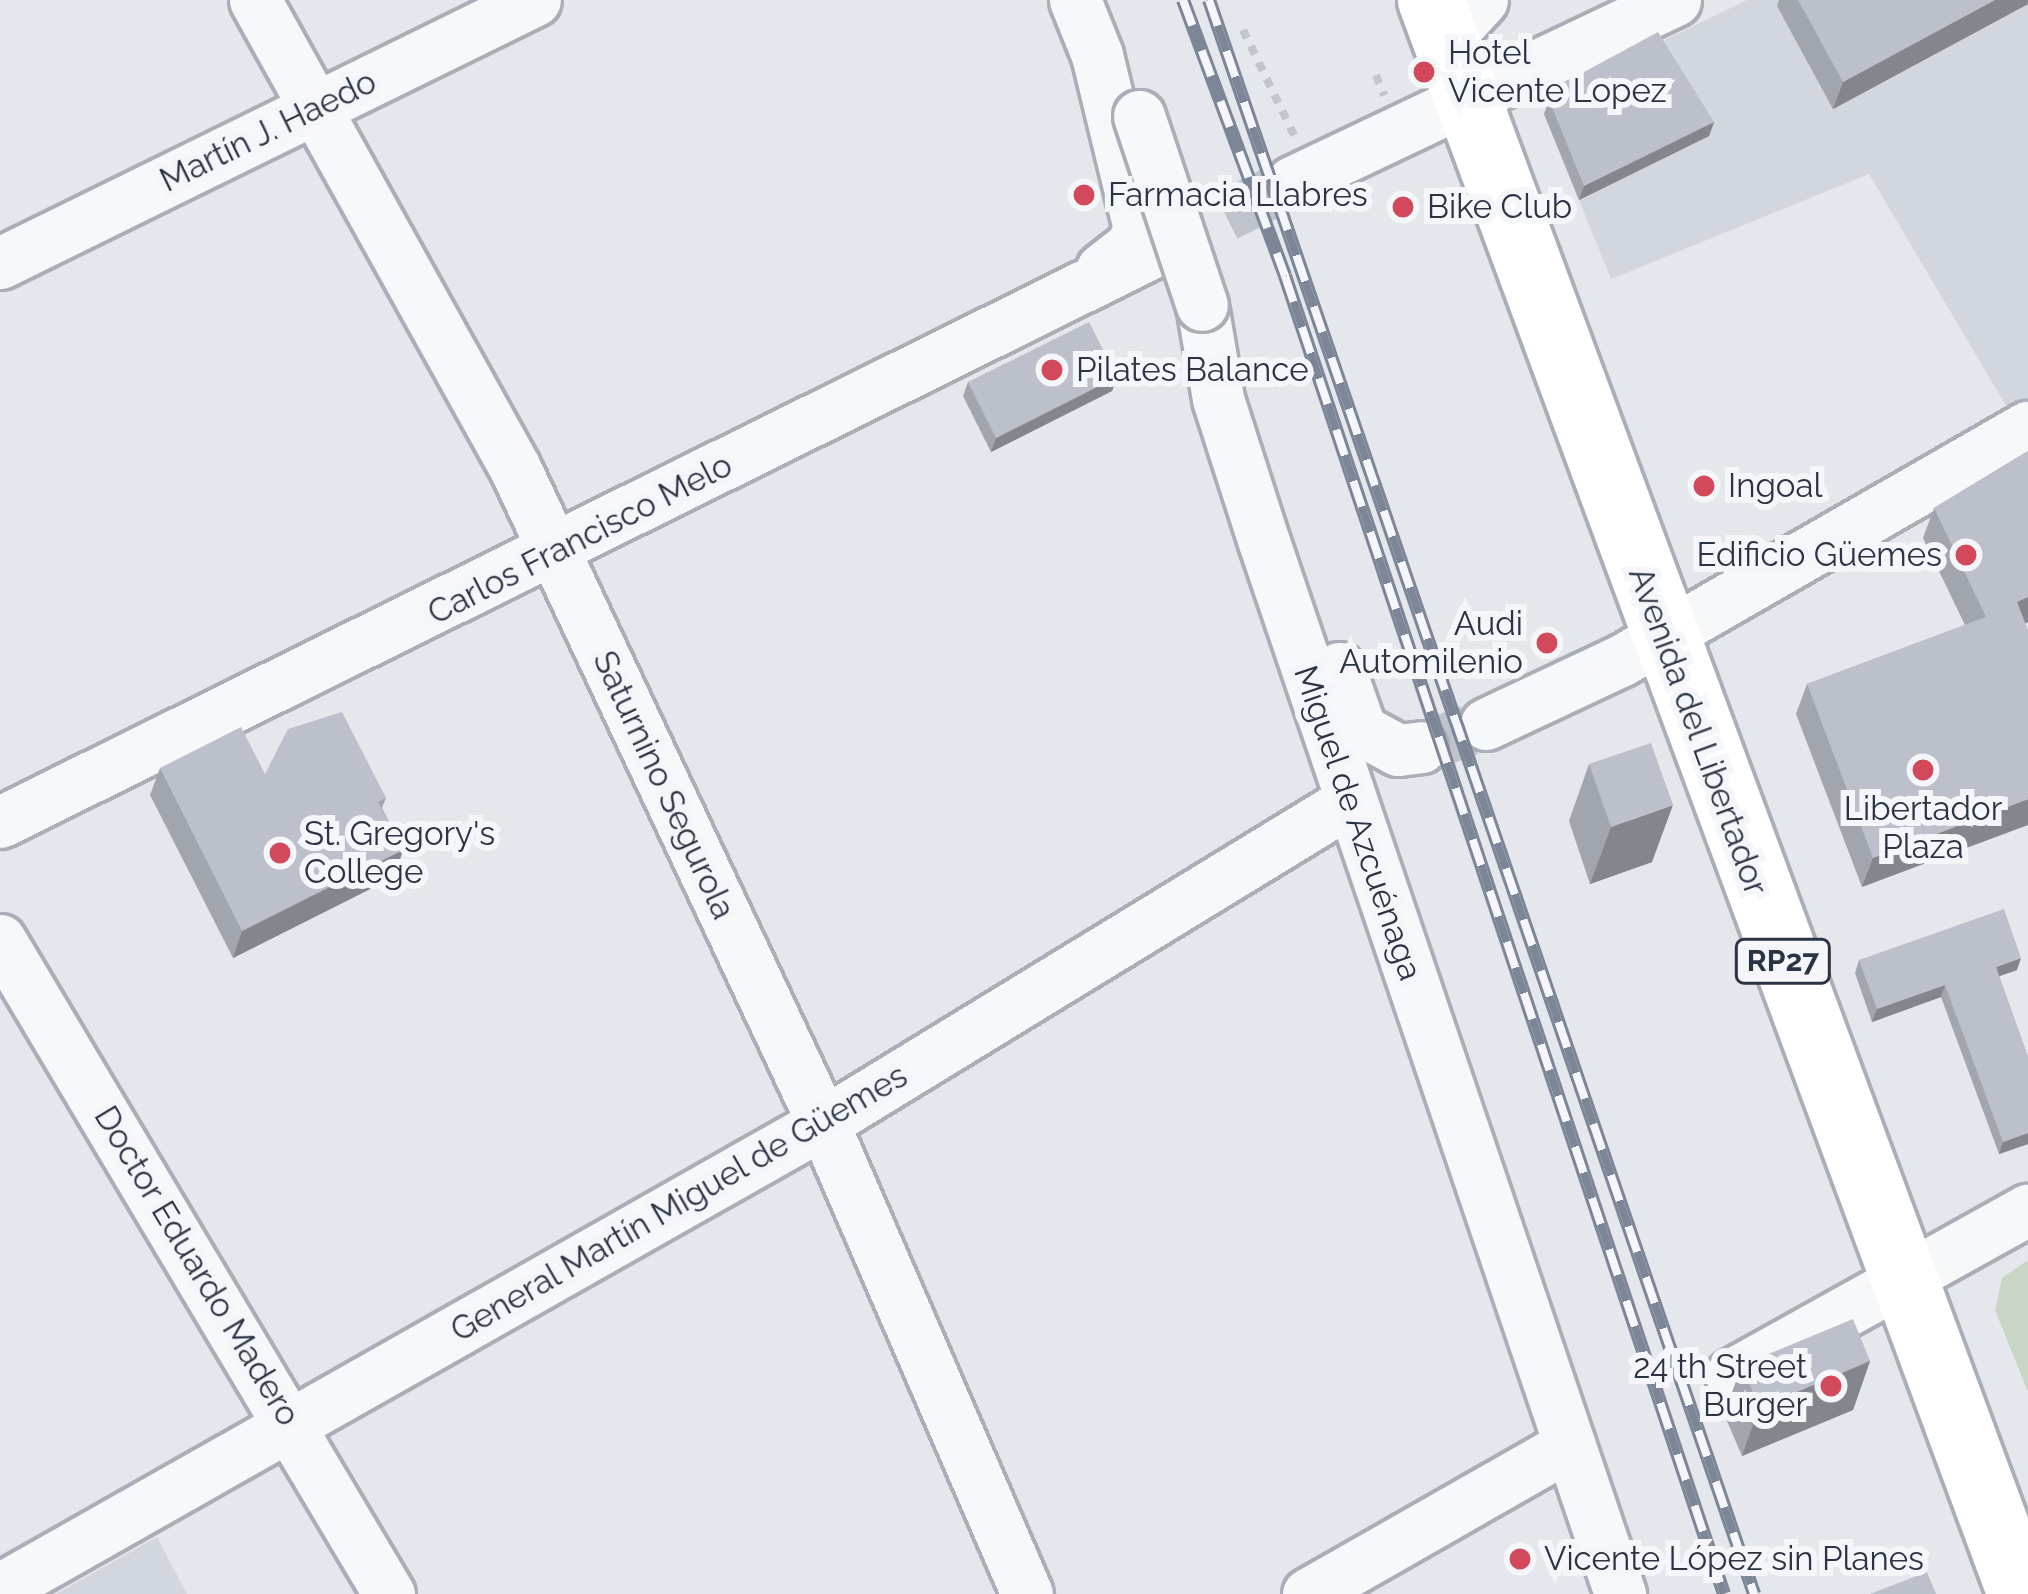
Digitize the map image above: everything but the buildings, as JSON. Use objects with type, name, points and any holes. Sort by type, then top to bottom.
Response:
[{"type":"main road","name":"Avenida del Libertador","points":[[1456,33],[1663,636],[2021,1594]]},
{"type":"street","name":"Saturnino Segurola","points":[[255,0],[556,554],[824,1123],[1027,1594]]},
{"type":"street","name":"Martín J. Haedo","points":[[0,263],[535,0]]},
{"type":"street","name":"Miguel de Azcuénaga","points":[[1075,0],[1096,56],[1139,229],[1131,246],[1083,284]]},
{"type":"street","points":[[1292,182],[1456,33],[1676,0]]},
{"type":"street","name":"Miguel de Azcuénaga","points":[[1096,56],[1139,116],[1202,305],[1218,399],[1264,542],[1620,1594]]},
{"type":"street","name":"Carlos Francisco Melo","points":[[0,822],[556,554],[1157,250]]},
{"type":"street","points":[[1486,724],[1663,636],[2028,427]]},
{"type":"street","points":[[1264,542],[1293,568],[1318,613],[1361,730],[1398,750],[1421,747]]},
{"type":"street","name":"General Martín Miguel de Güemes","points":[[0,1589],[824,1123],[1350,801]]},
{"type":"street","name":"Doctor Eduardo Madero","points":[[0,940],[292,1424],[388,1594]]},
{"type":"street","points":[[1731,1376],[1903,1286],[2028,1210]]},
{"type":"street","points":[[1308,1594],[1569,1445]]},
{"type":"path","points":[[1243,30],[1297,140],[1315,131]]},
{"type":"path","points":[[1367,105],[1384,96]]},
{"type":"shaded area","points":[[1747,0],[2028,0],[2028,398],[2008,409],[1869,174],[1611,279],[1544,114],[1653,46]]},
{"type":"shaded area","points":[[157,1537],[187,1594],[56,1594]]},
{"type":"green space","points":[[2028,1260],[2028,1392],[1995,1310],[2002,1278]]},
{"type":"tunnel","points":[[1157,250],[1292,182]]},
{"type":"tunnel","points":[[1421,747],[1486,724]]},
{"type":"railway","points":[[1183,0],[1285,276],[1724,1594]]},
{"type":"railway","points":[[1209,0],[1754,1594]]},
{"type":"place","name":"Hotel Vicente Lopez","points":[[1424,72]]},
{"type":"place","name":"Farmacia Llabres","points":[[1084,195]]},
{"type":"place","name":"Bike Club","points":[[1403,207]]},
{"type":"place","name":"Pilates Balance","points":[[1052,370]]},
{"type":"place","name":"Ingoal","points":[[1704,486]]},
{"type":"place","name":"Edificio Güemes","points":[[1966,555]]},
{"type":"place","name":"Audi Automilenio","points":[[1547,643]]},
{"type":"place","name":"Libertador Plaza","points":[[1923,770]]},
{"type":"place","name":"St. Gregory's College","points":[[280,853]]},
{"type":"place","name":"24 th Street Burger","points":[[1831,1386]]},
{"type":"place","name":"Vicente López sin Planes","points":[[1520,1559]]}]
